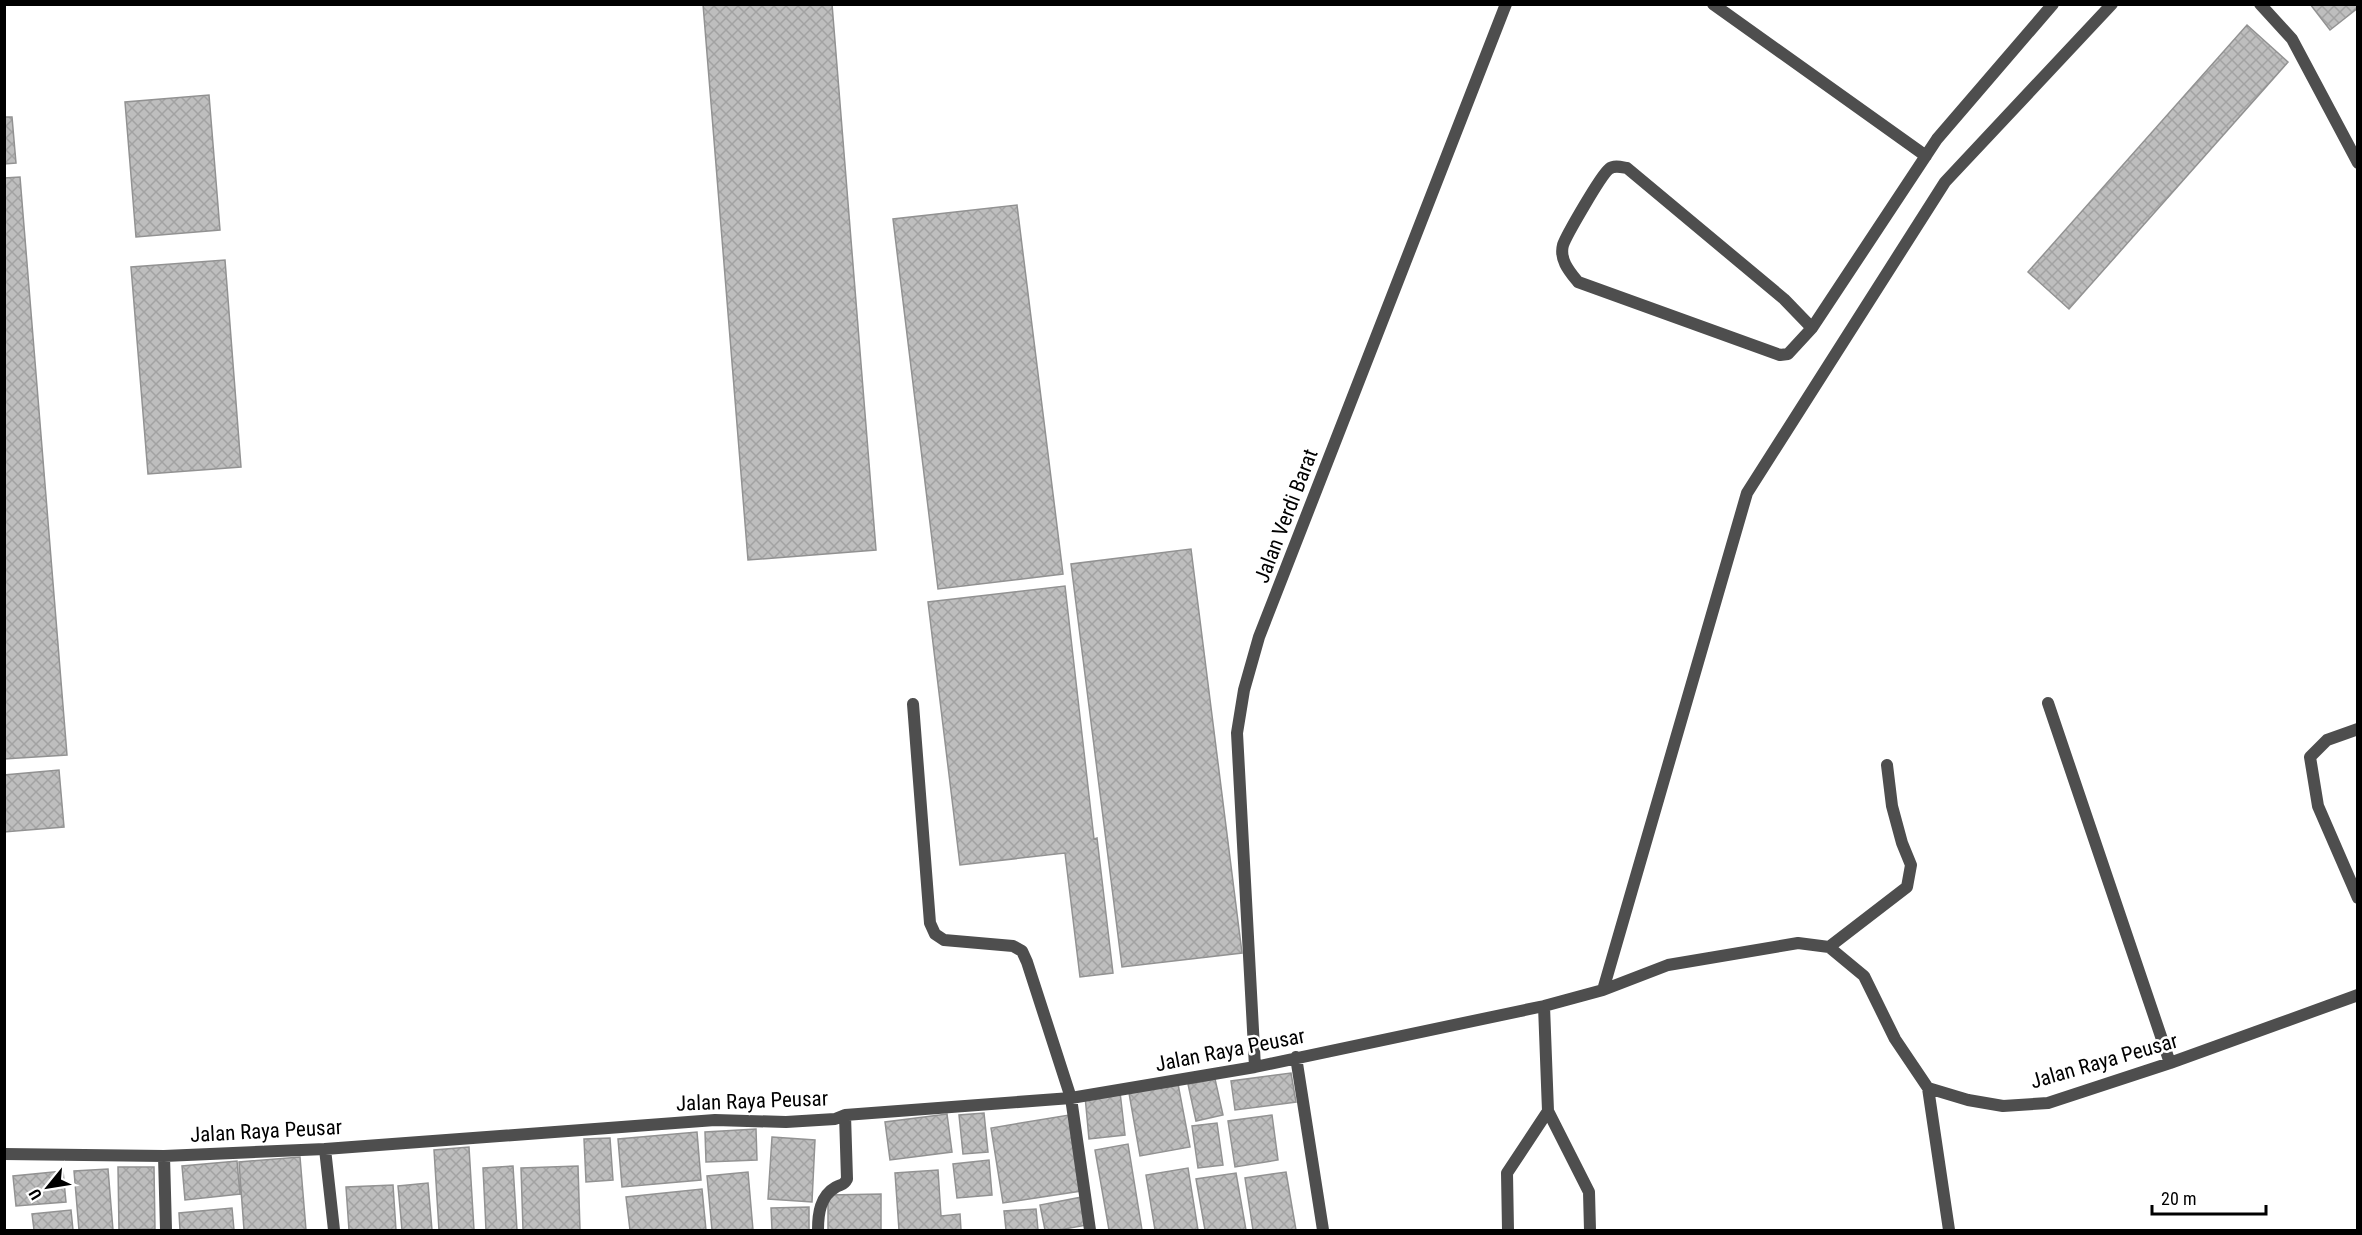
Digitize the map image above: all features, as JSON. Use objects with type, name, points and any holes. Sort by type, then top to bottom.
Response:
[{"type":"street","name":"Jalan Verdi Barat","points":[[1255,1067],[1237,733],[1244,690],[1259,637],[1506,4]]},
{"type":"street","points":[[1713,4],[1926,156]]},
{"type":"street","points":[[1812,328],[1784,299],[1627,168],[1618,166],[1609,169],[1594,190],[1563,246],[1565,265],[1578,282],[1780,355],[1788,354],[1812,328],[1937,140],[2053,4]]},
{"type":"street","points":[[1603,990],[1747,493],[1945,182],[2112,4]]},
{"type":"street","points":[[2260,4],[2292,39],[2358,163]]},
{"type":"street","points":[[2048,703],[2170,1064]]},
{"type":"street","points":[[913,704],[930,923],[935,934],[944,940],[1013,946],[1022,951],[1071,1098],[1090,1230]]},
{"type":"street","points":[[2358,729],[2327,740],[2310,757],[2318,806],[2358,898]]},
{"type":"street","points":[[1887,765],[1892,806],[1902,843],[1911,865],[1907,886],[1829,947],[1864,976],[1895,1039],[1928,1088],[1949,1230]]},
{"type":"street","name":"Jalan Raya Peusar","points":[[4,1154],[164,1156],[325,1149],[715,1119],[786,1122],[836,1119],[845,1115],[1071,1098],[1255,1067],[1544,1006],[1603,990],[1668,965],[1798,944],[1829,947]]},
{"type":"street","name":"Jalan Raya Peusar","points":[[1928,1088],[1968,1100],[2003,1106],[2048,1102],[2170,1064],[2358,995]]},
{"type":"street","points":[[1544,1006],[1548,1111],[1589,1192],[1590,1230]]},
{"type":"street","points":[[1296,1057],[1323,1230]]},
{"type":"street","points":[[1508,1230],[1508,1173],[1548,1111]]},
{"type":"street","points":[[818,1230],[819,1209],[823,1200],[828,1192],[844,1184],[847,1179],[845,1115]]},
{"type":"street","points":[[325,1149],[334,1230]]},
{"type":"street","points":[[164,1156],[166,1230]]},
{"type":"building","points":[[703,4],[832,4],[876,550],[748,560]]},
{"type":"building","points":[[2310,4],[2358,4],[2358,8],[2330,30]]},
{"type":"building","points":[[2247,25],[2288,62],[2069,309],[2028,272]]},
{"type":"building","points":[[209,95],[220,230],[136,237],[125,102]]},
{"type":"building","points":[[4,117],[12,117],[16,163],[4,164]]},
{"type":"building","points":[[20,177],[67,755],[4,759],[4,178]]},
{"type":"building","points":[[1017,205],[1063,574],[938,589],[893,219]]},
{"type":"building","points":[[225,260],[241,467],[148,474],[131,267]]},
{"type":"building","points":[[1191,549],[1242,953],[1122,967],[1071,564]]},
{"type":"building","points":[[1065,586],[1094,839],[1097,838],[1113,973],[1080,977],[1065,853],[960,865],[928,602]]},
{"type":"building","points":[[59,770],[64,827],[4,832],[4,775]]},
{"type":"building","points":[[1291,1073],[1296,1102],[1235,1110],[1231,1081]]},
{"type":"building","points":[[1215,1079],[1223,1115],[1196,1121],[1188,1084]]},
{"type":"building","points":[[1178,1084],[1190,1147],[1140,1156],[1129,1093]]},
{"type":"building","points":[[1120,1092],[1125,1135],[1089,1139],[1085,1096]]},
{"type":"building","points":[[984,1113],[988,1152],[963,1154],[959,1115]]},
{"type":"building","points":[[947,1114],[952,1152],[890,1160],[885,1122]]},
{"type":"building","points":[[1069,1115],[1081,1191],[1003,1203],[991,1128]]},
{"type":"building","points":[[1272,1115],[1278,1160],[1235,1167],[1228,1121]]},
{"type":"building","points":[[1217,1123],[1223,1165],[1198,1168],[1192,1126]]},
{"type":"building","points":[[756,1129],[757,1160],[706,1162],[705,1132]]},
{"type":"building","points":[[697,1132],[701,1180],[622,1187],[618,1139]]},
{"type":"building","points":[[772,1137],[815,1140],[812,1202],[768,1199]]},
{"type":"building","points":[[610,1138],[613,1180],[586,1182],[584,1139]]},
{"type":"building","points":[[1128,1144],[1142,1230],[1109,1230],[1095,1150]]},
{"type":"building","points":[[469,1147],[474,1230],[439,1230],[434,1150]]},
{"type":"building","points":[[300,1157],[306,1230],[244,1230],[239,1162]]},
{"type":"building","points":[[989,1160],[992,1195],[957,1198],[953,1164]]},
{"type":"building","points":[[237,1161],[240,1194],[185,1200],[182,1166]]},
{"type":"building","points":[[513,1166],[517,1230],[486,1230],[483,1168]]},
{"type":"building","points":[[578,1166],[580,1230],[523,1230],[521,1168]]},
{"type":"building","points":[[118,1167],[154,1167],[155,1229],[119,1230]]},
{"type":"building","points":[[1188,1168],[1198,1230],[1155,1230],[1146,1175]]},
{"type":"building","points":[[108,1169],[113,1230],[79,1230],[74,1171]]},
{"type":"building","points":[[938,1170],[941,1216],[960,1214],[961,1230],[899,1230],[895,1173]]},
{"type":"building","points":[[63,1171],[66,1202],[16,1206],[13,1176]]},
{"type":"building","points":[[748,1172],[753,1230],[712,1230],[707,1176]]},
{"type":"building","points":[[1286,1172],[1296,1230],[1253,1230],[1245,1178]]},
{"type":"building","points":[[1236,1173],[1246,1230],[1205,1230],[1196,1179]]},
{"type":"building","points":[[428,1183],[432,1230],[402,1230],[398,1186]]},
{"type":"building","points":[[393,1185],[396,1230],[349,1230],[346,1187]]},
{"type":"building","points":[[702,1189],[706,1230],[630,1230],[626,1197]]},
{"type":"building","points":[[881,1194],[881,1230],[828,1230],[828,1195]]},
{"type":"building","points":[[1082,1197],[1087,1225],[1045,1230],[1040,1205]]},
{"type":"building","points":[[809,1207],[809,1230],[772,1230],[771,1208]]},
{"type":"building","points":[[232,1208],[234,1230],[180,1230],[179,1213]]},
{"type":"building","points":[[1036,1209],[1038,1230],[1006,1230],[1004,1211]]},
{"type":"building","points":[[71,1210],[73,1230],[34,1230],[32,1214]]}]
